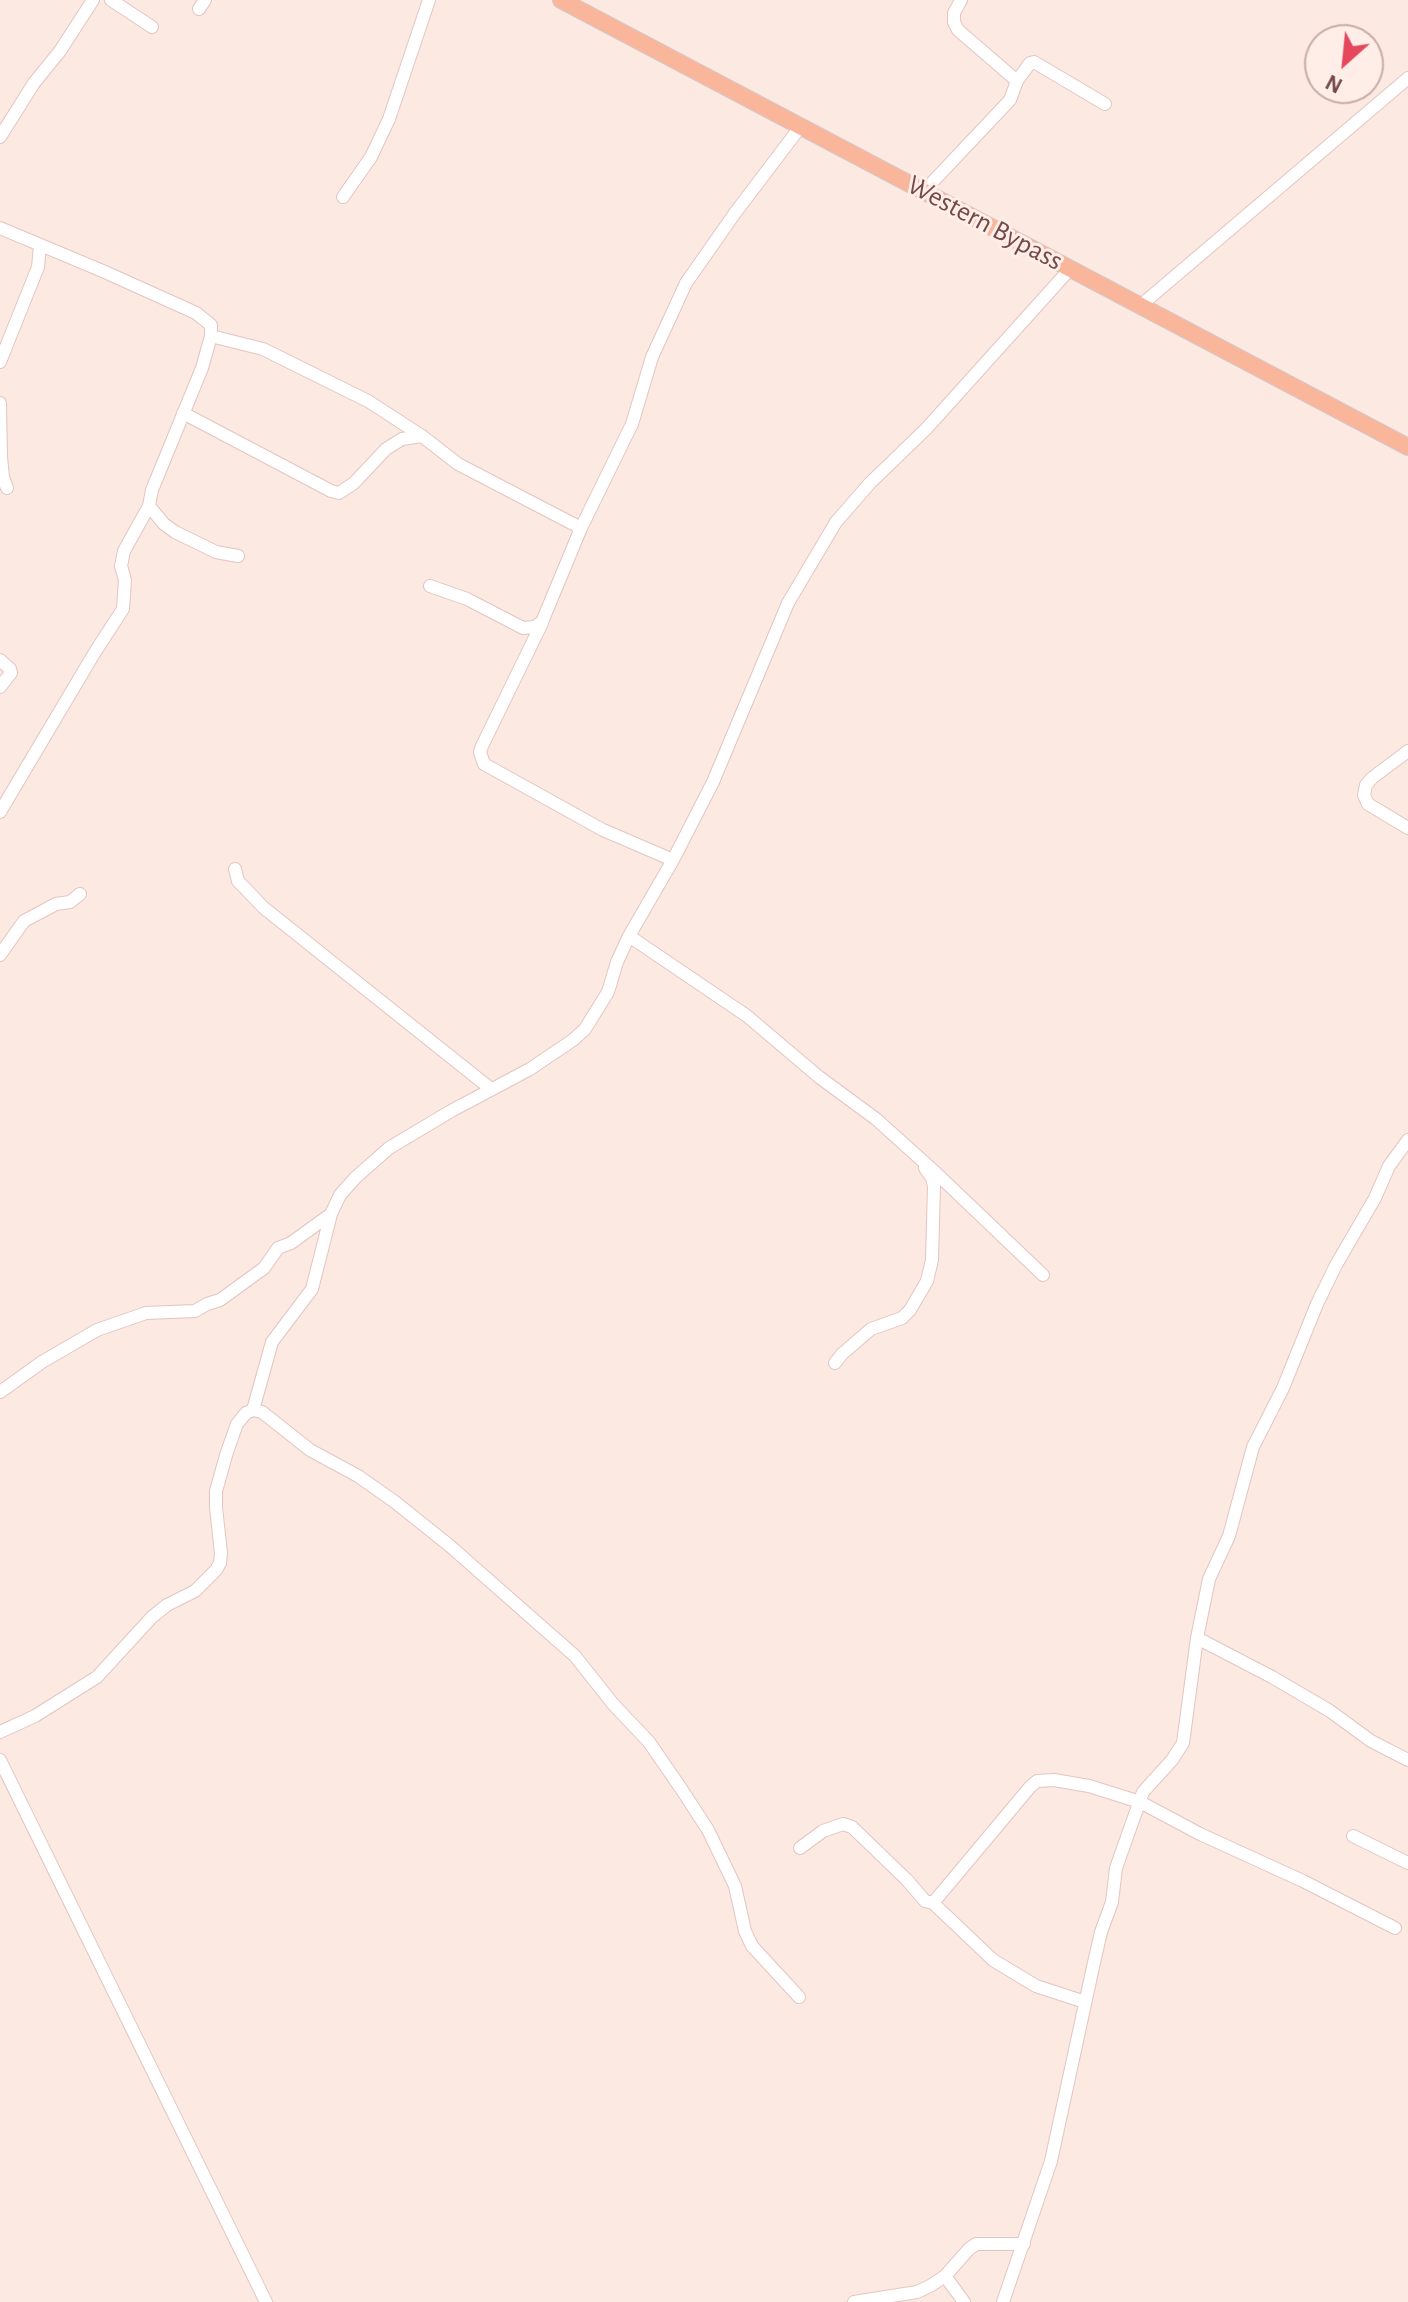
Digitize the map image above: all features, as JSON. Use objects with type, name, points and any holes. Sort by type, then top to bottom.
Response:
[{"type":"main road","name":"Western Bypass","points":[[561,0],[1408,447]]},
{"type":"street","points":[[0,137],[93,0]]},
{"type":"street","points":[[111,0],[152,27]]},
{"type":"street","points":[[343,197],[371,157],[383,132],[429,0]]},
{"type":"street","points":[[961,0],[954,13],[958,30],[1017,81]]},
{"type":"street","points":[[924,191],[1010,100],[1017,81],[1030,63],[1034,62],[1105,104]]},
{"type":"street","points":[[1140,306],[1408,78]]},
{"type":"street","points":[[673,860],[603,830],[515,783],[484,764],[481,759],[482,746],[632,424],[652,357],[686,283],[801,126]]},
{"type":"street","points":[[0,228],[196,313],[211,325],[202,368],[152,490],[149,506],[124,551],[121,566],[125,580],[123,609],[100,642],[0,812]]},
{"type":"street","points":[[0,362],[38,267],[40,246]]},
{"type":"street","points":[[253,1410],[272,1342],[312,1289],[331,1214],[340,1195],[389,1148],[530,1069],[585,1029],[608,992],[629,936],[713,782],[788,603],[836,522],[870,483],[926,429],[1070,269]]},
{"type":"street","points":[[211,336],[263,349],[368,401],[458,464],[581,528]]},
{"type":"street","points":[[0,403],[3,477],[7,488]]},
{"type":"street","points":[[183,413],[339,493],[354,483],[386,449],[402,439],[422,436]]},
{"type":"street","points":[[149,506],[175,532],[216,552],[238,556]]},
{"type":"street","points":[[430,586],[467,599],[523,628],[542,622]]},
{"type":"street","points":[[0,660],[11,673],[0,687]]},
{"type":"street","points":[[1408,751],[1372,778],[1366,785],[1364,795],[1368,804],[1408,828]]},
{"type":"street","points":[[235,869],[238,881],[264,908],[491,1089]]},
{"type":"street","points":[[0,955],[24,921],[56,904],[70,902],[80,894]]},
{"type":"street","points":[[629,936],[747,1016],[802,1064],[876,1119],[1043,1275]]},
{"type":"street","points":[[1003,2302],[1051,2161],[1101,1932],[1112,1902],[1114,1876],[1143,1792],[1181,1748],[1209,1579],[1229,1536],[1253,1447],[1283,1388],[1336,1265],[1375,1198],[1389,1166],[1408,1140]]},
{"type":"street","points":[[835,1363],[871,1329],[902,1318],[930,1275],[934,1186],[927,1170],[908,1147]]},
{"type":"street","points":[[0,1392],[42,1362],[97,1330],[146,1313],[195,1311],[220,1300],[264,1268],[278,1248],[291,1243],[331,1214]]},
{"type":"street","points":[[0,1732],[35,1716],[97,1677],[152,1617],[167,1605],[195,1591],[216,1570],[221,1553],[216,1491],[237,1424],[246,1413],[253,1410],[262,1412],[310,1450],[358,1476],[395,1502],[575,1656],[613,1704],[649,1742],[682,1790],[708,1830],[735,1886],[745,1931],[752,1946],[799,1997]]},
{"type":"street","points":[[1197,1638],[1272,1677],[1330,1711],[1371,1741],[1408,1760]]},
{"type":"street","points":[[0,1760],[266,2302]]},
{"type":"street","points":[[933,1903],[1020,1797],[1037,1781],[1054,1780],[1089,1786],[1140,1802],[1395,1928]]},
{"type":"street","points":[[800,1848],[823,1831],[843,1824],[852,1827],[925,1901],[933,1903],[993,1960],[1036,1986],[1085,2002]]},
{"type":"street","points":[[1353,1836],[1408,1863]]},
{"type":"street","points":[[854,2302],[917,2292],[945,2276],[976,2244],[1024,2244]]},
{"type":"street","points":[[945,2276],[964,2302]]}]
